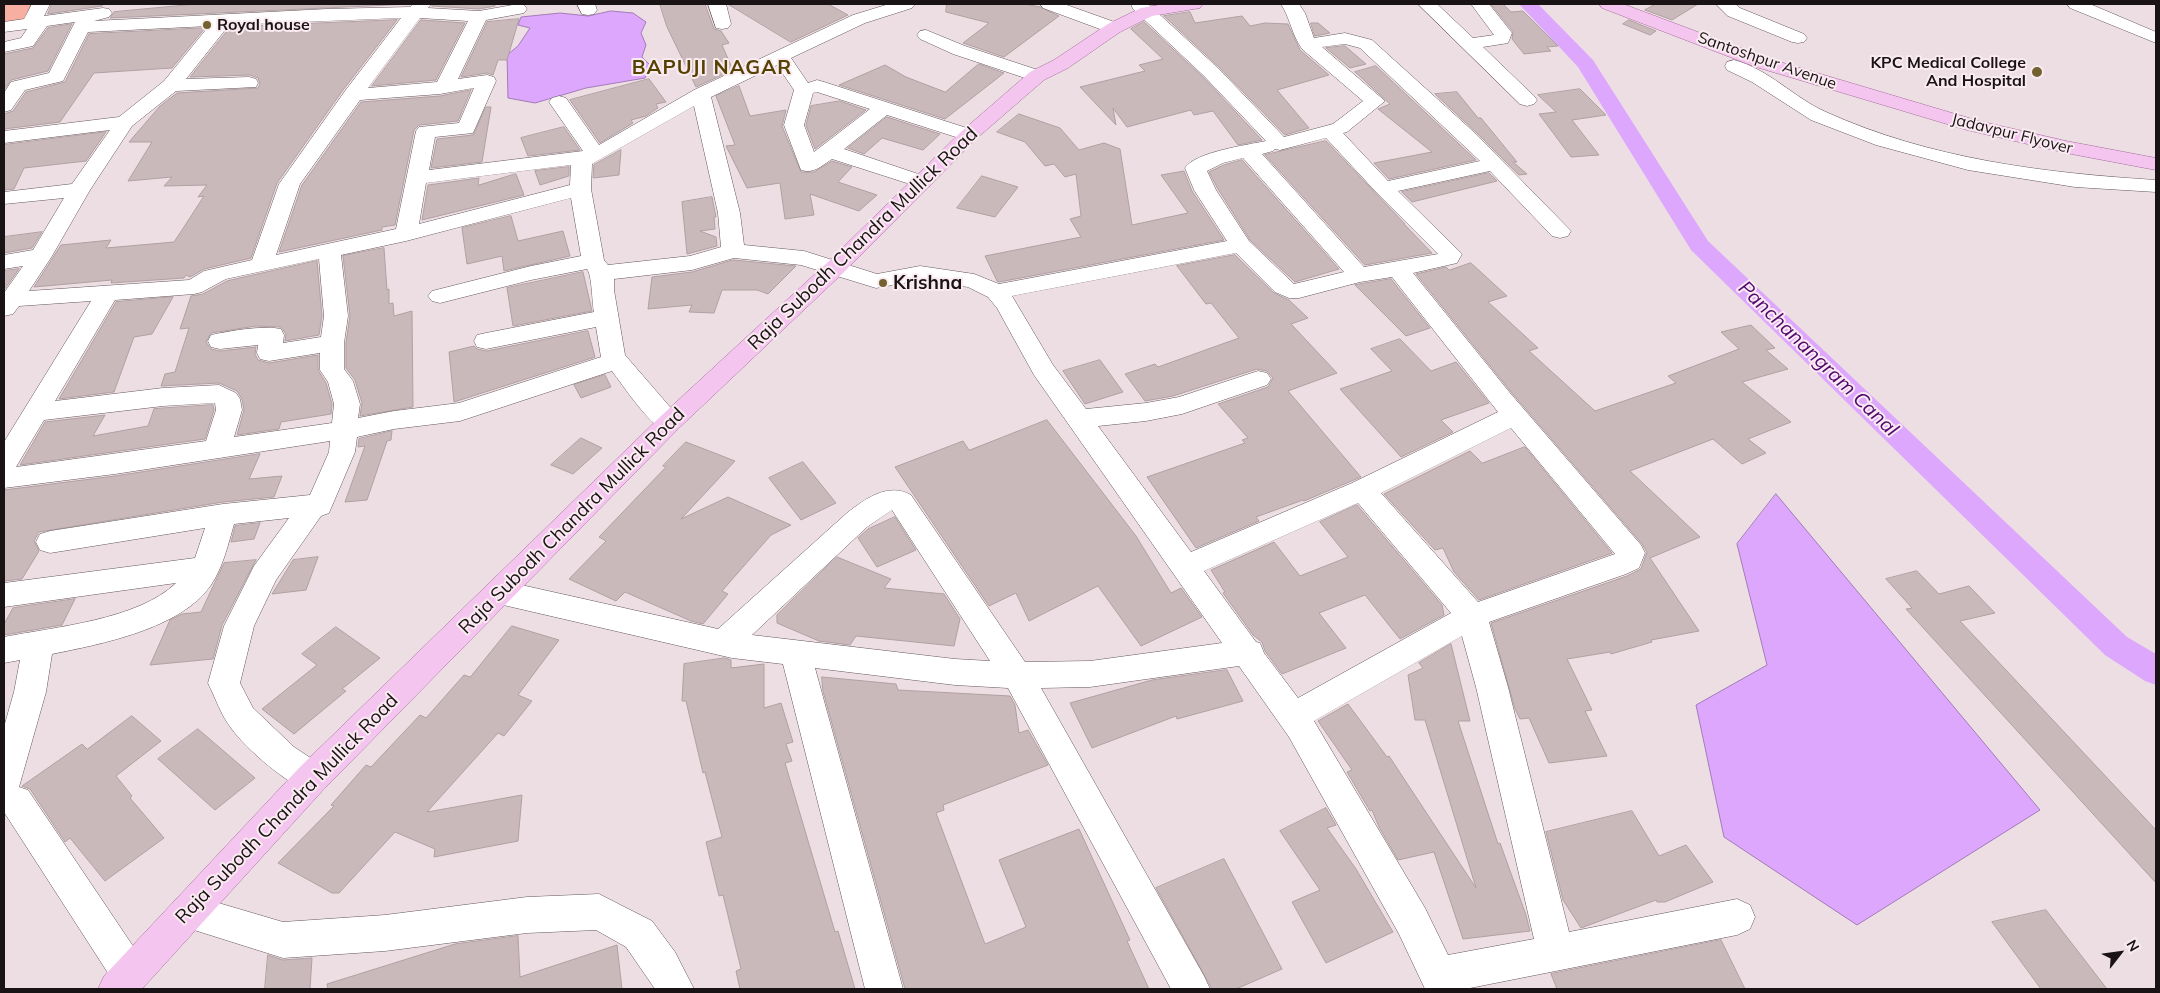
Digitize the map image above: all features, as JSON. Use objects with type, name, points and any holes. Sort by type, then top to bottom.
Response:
[{"type":"main road","name":"Raja Subodh Chandra Mullick Road","points":[[123,982],[312,778],[670,422],[836,267],[969,135],[1041,73],[1061,64],[1107,25],[1144,7],[1194,4]]},
{"type":"main road","name":"Santoshpur Avenue","points":[[1608,4],[1763,63],[1870,95]]},
{"type":"main road","points":[[1642,4],[1664,26]]},
{"type":"main road","name":"Jadavpur Flyover","points":[[1870,95],[1974,126],[2066,148],[2156,164]]},
{"type":"street","points":[[717,4],[722,24]]},
{"type":"street","points":[[670,422],[653,406],[617,361],[614,361],[598,267],[580,189],[582,161],[702,94],[780,56],[859,19],[906,4]]},
{"type":"street","points":[[1049,4],[1107,25]]},
{"type":"street","points":[[1290,4],[1295,9],[1301,33],[1308,45],[1375,101],[1340,128],[1331,132],[1216,159],[1195,168],[1205,190],[1241,245],[1289,291],[1299,291],[1359,275],[1449,258],[1450,254],[1383,188],[1331,132]]},
{"type":"street","points":[[1427,4],[1527,100]]},
{"type":"street","points":[[1469,44],[1502,39],[1503,33],[1480,4]]},
{"type":"street","points":[[1725,4],[1734,12],[1798,38]]},
{"type":"street","points":[[2076,4],[2156,38]]},
{"type":"street","points":[[6,102],[18,86],[56,77],[85,20],[147,6]]},
{"type":"street","points":[[1144,7],[1211,72],[1280,144]]},
{"type":"street","points":[[261,266],[290,184],[352,95],[418,8]]},
{"type":"street","points":[[4,27],[38,16],[85,20],[223,20],[418,8],[479,16],[518,9]]},
{"type":"street","points":[[4,47],[30,40],[38,16]]},
{"type":"street","points":[[445,86],[479,16]]},
{"type":"street","points":[[8,305],[125,122],[170,85],[223,20]]},
{"type":"street","points":[[926,34],[959,50],[1041,73]]},
{"type":"street","points":[[1308,45],[1347,38],[1357,39],[1366,44],[1468,138],[1560,231]]},
{"type":"street","points":[[780,56],[804,90]]},
{"type":"street","points":[[1734,66],[1759,78],[1818,116],[1883,141],[1977,166],[2075,181],[2156,186]]},
{"type":"street","points":[[352,95],[487,82],[466,129],[426,131],[406,234]]},
{"type":"street","points":[[170,85],[249,84]]},
{"type":"street","points":[[804,90],[817,86],[969,135]]},
{"type":"street","points":[[804,90],[794,125],[808,166],[830,151],[883,108]]},
{"type":"street","points":[[702,94],[729,213],[733,251]]},
{"type":"street","points":[[559,102],[594,156]]},
{"type":"street","points":[[4,136],[125,122]]},
{"type":"street","points":[[830,151],[923,182]]},
{"type":"street","points":[[1248,151],[1359,275]]},
{"type":"street","points":[[417,178],[594,156]]},
{"type":"street","points":[[1383,188],[1493,164]]},
{"type":"street","points":[[8,305],[108,292],[194,287],[212,276],[406,234],[580,189]]},
{"type":"street","points":[[4,198],[80,190]]},
{"type":"street","points":[[996,292],[1241,245]]},
{"type":"street","points":[[440,296],[531,273],[598,267],[692,263],[733,251],[804,258],[876,281],[920,272],[974,281],[996,292],[1007,305],[1043,369],[1185,567],[1249,652],[1293,717],[1412,921],[1441,983],[1556,953],[1736,917]]},
{"type":"street","points":[[50,542],[223,515],[319,506],[342,452],[347,404],[340,381],[332,370],[332,342],[336,316],[329,252]]},
{"type":"street","points":[[4,262],[41,256]]},
{"type":"street","points":[[1293,717],[1472,616],[1616,566],[1629,560],[1631,552],[1515,415],[1398,269]]},
{"type":"street","points":[[4,464],[108,292]]},
{"type":"street","points":[[486,341],[607,317]]},
{"type":"street","points":[[220,341],[272,335],[269,353],[332,342]]},
{"type":"street","points":[[4,478],[115,464],[344,430],[394,420],[460,412],[617,361]]},
{"type":"street","points":[[1079,419],[1146,412],[1173,406],[1258,379]]},
{"type":"street","points":[[36,412],[163,398],[219,394],[227,399],[229,410],[217,449]]},
{"type":"street","points":[[1185,567],[1362,490],[1515,415]]},
{"type":"street","points":[[1362,490],[1472,616],[1492,687],[1556,953]]},
{"type":"street","points":[[723,643],[857,520],[879,504],[896,499],[901,502],[1017,675],[1191,989]]},
{"type":"street","points":[[312,778],[282,757],[242,718],[224,683],[239,626],[264,574],[314,505]]},
{"type":"street","points":[[4,650],[124,625],[178,600],[199,579],[205,568],[223,515]]},
{"type":"street","points":[[4,595],[205,568]]},
{"type":"street","points":[[499,592],[723,643],[955,672],[1017,675],[1090,674],[1249,652]]},
{"type":"street","points":[[4,783],[30,692],[38,643]]},
{"type":"street","points":[[796,653],[884,989]]},
{"type":"street","points":[[4,797],[16,801],[123,982]]},
{"type":"street","points":[[188,912],[284,940],[385,934],[527,916],[599,912],[639,934],[662,965],[675,989]]},
{"type":"shaded area","points":[[4,4],[37,4],[26,23],[4,27]]},
{"type":"shaded area","points":[[611,11],[633,13],[646,22],[641,33],[646,45],[642,57],[651,66],[645,78],[586,88],[535,103],[508,98],[507,55],[518,46],[530,28],[518,25],[521,17],[560,13],[588,16]]},
{"type":"shaded area","points":[[1776,494],[2040,810],[1857,925],[1724,837],[1696,705],[1767,665],[1737,544]]},
{"type":"building","points":[[52,4],[103,4],[102,6],[48,14]]},
{"type":"building","points":[[197,4],[411,4],[110,18],[114,12]]},
{"type":"building","points":[[433,4],[495,4],[495,6],[479,9],[432,6]]},
{"type":"building","points":[[660,4],[705,4],[714,29],[721,31],[729,43],[722,45],[733,70],[696,87],[667,27]]},
{"type":"building","points":[[728,4],[828,4],[848,15],[791,42]]},
{"type":"building","points":[[947,4],[1025,4],[1040,7],[1059,16],[1004,57],[963,43],[989,23],[946,12]]},
{"type":"building","points":[[1491,4],[1503,4],[1511,12],[1523,11],[1558,46],[1547,47],[1551,51],[1524,54],[1512,39],[1513,32]]},
{"type":"building","points":[[1656,4],[1698,4],[1672,20],[1645,10]]},
{"type":"building","points":[[1190,12],[1195,23],[1242,16],[1250,26],[1265,23],[1288,24],[1300,50],[1329,75],[1277,90],[1309,128],[1285,135],[1219,67],[1164,16]]},
{"type":"building","points":[[519,19],[507,60],[498,60],[493,75],[487,73],[461,77],[487,22]]},
{"type":"building","points":[[397,20],[343,90],[277,183],[251,258],[204,269],[190,277],[186,275],[184,278],[111,283],[112,280],[34,287],[61,245],[111,240],[106,248],[174,242],[204,196],[198,197],[207,185],[164,186],[172,177],[128,181],[152,142],[129,142],[160,106],[177,93],[258,88],[260,84],[258,78],[250,75],[190,77],[230,27]]},
{"type":"building","points":[[421,20],[465,23],[436,80],[372,86]]},
{"type":"building","points":[[1629,20],[1656,31],[1650,35],[1623,24]]},
{"type":"building","points":[[1144,22],[1203,77],[1262,140],[1238,145],[1213,111],[1194,115],[1191,110],[1127,127],[1113,108],[1116,125],[1080,87],[1145,71],[1139,65],[1163,59],[1131,29]]},
{"type":"building","points":[[1311,23],[1318,23],[1330,33],[1315,36]]},
{"type":"building","points":[[72,24],[48,71],[11,80],[4,90],[4,54],[33,48],[48,28]]},
{"type":"building","points":[[205,28],[172,68],[94,73],[60,122],[4,129],[4,114],[13,111],[26,92],[65,82],[89,34]]},
{"type":"building","points":[[1345,46],[1366,64],[1350,68],[1326,48]]},
{"type":"building","points":[[979,64],[1004,73],[945,119],[839,85],[885,65],[906,77],[945,92]]},
{"type":"building","points":[[1376,66],[1476,160],[1389,179],[1374,163],[1432,152],[1378,109],[1390,104],[1355,72]]},
{"type":"building","points":[[649,79],[666,102],[656,104],[658,108],[646,116],[631,120],[633,123],[600,143],[570,100]]},
{"type":"building","points":[[739,86],[750,116],[786,110],[782,126],[801,172],[814,172],[832,161],[852,167],[838,182],[877,195],[859,211],[810,194],[814,215],[785,219],[780,183],[747,188],[726,146],[735,145],[716,96]]},
{"type":"building","points":[[1580,89],[1606,115],[1572,120],[1599,155],[1571,157],[1539,114],[1556,112],[1538,95]]},
{"type":"building","points":[[471,90],[458,121],[419,125],[414,130],[395,225],[382,227],[382,230],[279,252],[302,185],[361,102],[440,96]]},
{"type":"building","points":[[1457,92],[1517,162],[1513,162],[1527,174],[1519,175],[1435,94]]},
{"type":"building","points":[[840,101],[866,110],[815,149],[806,125],[811,106]]},
{"type":"building","points":[[486,107],[491,107],[482,162],[431,168],[437,139],[473,135]]},
{"type":"building","points":[[1019,114],[1060,128],[1079,150],[1104,143],[1120,149],[1132,225],[1188,213],[1161,175],[1184,171],[1192,191],[1224,240],[997,281],[985,256],[1081,237],[1070,219],[1081,216],[1076,174],[1065,177],[1054,164],[1045,166],[1025,142],[997,132]]},
{"type":"building","points":[[887,117],[940,134],[923,150],[882,138],[864,154],[848,148]]},
{"type":"building","points":[[564,127],[580,150],[528,156],[521,138]]},
{"type":"building","points":[[106,132],[86,161],[24,168],[14,189],[4,190],[4,145]]},
{"type":"building","points":[[1326,141],[1432,253],[1365,265],[1265,155]]},
{"type":"building","points":[[621,150],[619,175],[593,178],[594,165]]},
{"type":"building","points":[[1242,160],[1339,269],[1295,282],[1250,240],[1209,172]]},
{"type":"building","points":[[569,167],[569,176],[540,185],[535,171]]},
{"type":"building","points":[[1489,173],[1497,181],[1412,202],[1402,192]]},
{"type":"building","points":[[516,174],[524,195],[422,220],[428,185],[479,178],[478,185]]},
{"type":"building","points":[[982,176],[1018,187],[995,217],[957,208]]},
{"type":"building","points":[[712,197],[716,217],[714,217],[715,229],[700,231],[716,237],[717,246],[687,254],[682,202]]},
{"type":"building","points":[[511,216],[518,241],[563,231],[570,256],[504,271],[502,256],[467,264],[462,228]]},
{"type":"building","points":[[42,232],[32,248],[4,253],[4,237]]},
{"type":"building","points":[[384,248],[389,304],[393,303],[394,316],[412,311],[413,407],[360,416],[362,403],[355,380],[346,368],[346,343],[350,316],[343,256]]},
{"type":"building","points":[[1235,255],[1274,293],[1289,300],[1308,318],[1291,324],[1337,373],[1288,391],[1361,477],[1304,501],[1256,517],[1259,521],[1196,548],[1147,477],[1245,443],[1242,440],[1248,438],[1218,404],[1268,387],[1273,378],[1267,371],[1257,369],[1173,396],[1145,401],[1125,374],[1155,364],[1158,367],[1239,338],[1211,303],[1206,304],[1177,266]]},
{"type":"building","points":[[733,260],[796,266],[768,294],[757,290],[722,290],[714,313],[689,312],[692,305],[648,309],[652,277],[692,272]]},
{"type":"building","points":[[317,261],[322,316],[319,335],[285,341],[286,334],[281,327],[256,326],[211,333],[206,342],[211,349],[220,351],[256,347],[255,354],[258,360],[269,363],[318,355],[318,370],[326,383],[332,404],[331,414],[281,422],[279,429],[237,435],[244,410],[242,399],[237,391],[219,383],[161,386],[165,374],[175,372],[189,328],[180,329],[191,296],[203,294],[227,281]]},
{"type":"building","points":[[1471,263],[1507,296],[1488,302],[1538,348],[1529,351],[1595,411],[1676,383],[1668,376],[1739,349],[1721,332],[1751,325],[1775,348],[1766,350],[1788,369],[1742,382],[1791,422],[1748,439],[1766,453],[1742,464],[1713,439],[1630,471],[1700,537],[1650,558],[1699,631],[1651,640],[1652,642],[1611,654],[1610,652],[1567,659],[1592,710],[1585,711],[1607,756],[1549,763],[1529,718],[1520,719],[1515,709],[1491,623],[1627,576],[1641,569],[1647,552],[1511,392],[1416,274],[1446,267],[1449,270]]},
{"type":"building","points":[[19,269],[4,290],[4,271]]},
{"type":"building","points":[[583,272],[592,311],[513,326],[507,288]]},
{"type":"building","points":[[1391,279],[1430,328],[1406,336],[1355,285]]},
{"type":"building","points":[[173,297],[152,334],[134,337],[114,392],[59,399],[116,302]]},
{"type":"building","points":[[588,331],[595,357],[454,402],[449,352],[474,346],[477,349],[486,351]]},
{"type":"building","points":[[1400,339],[1431,371],[1456,362],[1489,403],[1441,420],[1453,432],[1401,457],[1340,389],[1392,371],[1371,349]]},
{"type":"building","points":[[1100,360],[1123,392],[1085,404],[1063,371]]},
{"type":"building","points":[[605,375],[611,387],[581,398],[574,385]]},
{"type":"building","points":[[213,405],[214,410],[205,439],[20,465],[45,422],[105,415],[93,436],[148,426],[154,409]]},
{"type":"building","points":[[1047,420],[1136,536],[1171,593],[1181,588],[1202,617],[1141,646],[1098,586],[1029,621],[1016,593],[989,606],[895,467],[963,441],[969,450]]},
{"type":"building","points":[[392,431],[391,440],[387,441],[367,500],[345,502],[365,446],[358,447],[359,439]]},
{"type":"building","points":[[581,438],[602,448],[573,474],[551,465]]},
{"type":"building","points":[[686,442],[735,461],[681,519],[728,497],[791,525],[771,535],[722,591],[728,594],[703,624],[691,621],[625,592],[616,601],[569,579],[606,541],[599,537],[666,467],[663,466]]},
{"type":"building","points":[[1525,447],[1612,553],[1479,600],[1454,572],[1443,548],[1435,550],[1384,494],[1470,451],[1482,463]]},
{"type":"building","points":[[260,454],[249,479],[282,476],[274,497],[223,502],[39,532],[34,541],[39,551],[22,579],[4,581],[4,490],[115,476]]},
{"type":"building","points":[[803,462],[836,503],[801,520],[769,478]]},
{"type":"building","points":[[1357,505],[1442,605],[1444,615],[1400,639],[1365,595],[1319,613],[1346,648],[1282,674],[1265,651],[1262,642],[1253,635],[1223,593],[1225,592],[1211,570],[1274,542],[1300,576],[1348,557],[1320,522]]},
{"type":"building","points":[[895,517],[916,550],[877,567],[858,538],[868,529]]},
{"type":"building","points":[[260,523],[254,539],[231,542],[235,526]]},
{"type":"building","points":[[318,557],[306,590],[272,594],[293,560]]},
{"type":"building","points":[[837,557],[891,579],[884,588],[944,594],[960,619],[954,646],[856,636],[850,645],[819,641],[777,623],[777,615]]},
{"type":"building","points":[[256,560],[222,625],[213,659],[150,665],[170,620],[182,614],[201,612],[224,563]]},
{"type":"building","points":[[1917,571],[1939,594],[1969,586],[1995,613],[1960,621],[2156,830],[2156,883],[1906,609],[1912,608],[1886,579]]},
{"type":"building","points":[[75,599],[62,625],[4,635],[4,624],[13,608]]},
{"type":"building","points":[[512,626],[559,640],[518,695],[532,701],[504,736],[498,733],[427,812],[522,795],[518,841],[434,857],[435,849],[395,832],[339,893],[332,893],[278,863],[334,806],[331,805],[366,765],[371,767],[420,715],[426,718],[464,675],[470,677]]},
{"type":"building","points":[[336,627],[380,658],[342,689],[346,691],[294,734],[262,709],[317,665],[302,654]]},
{"type":"building","points":[[1451,644],[1470,721],[1458,721],[1498,844],[1500,843],[1530,931],[1463,939],[1434,852],[1398,860],[1379,827],[1372,810],[1370,811],[1347,772],[1352,770],[1318,721],[1348,704],[1387,757],[1389,756],[1476,888],[1425,720],[1415,720],[1408,675],[1423,668],[1419,663]]},
{"type":"building","points":[[725,658],[731,660],[731,668],[764,664],[764,708],[781,703],[793,742],[786,744],[792,761],[785,763],[835,932],[838,931],[855,989],[740,989],[736,971],[741,969],[723,895],[719,896],[706,842],[722,837],[705,772],[703,773],[686,701],[682,701],[684,664]]},
{"type":"building","points":[[1227,670],[1243,701],[1177,719],[1176,716],[1092,748],[1070,703],[1152,680]]},
{"type":"building","points":[[822,677],[896,684],[898,690],[1010,696],[1015,705],[1019,733],[1028,730],[1048,765],[943,805],[944,810],[936,813],[985,944],[1026,927],[999,860],[1079,829],[1130,940],[1127,941],[1149,989],[905,989],[823,691]]},
{"type":"building","points":[[132,716],[161,741],[116,776],[132,796],[130,798],[164,838],[105,881],[70,838],[65,842],[30,789],[22,786],[82,744],[87,749]]},
{"type":"building","points":[[198,729],[255,778],[215,810],[158,759]]},
{"type":"building","points":[[1326,808],[1336,825],[1327,828],[1356,869],[1393,932],[1326,963],[1292,902],[1320,890],[1280,831]]},
{"type":"building","points":[[1632,811],[1659,856],[1686,845],[1713,882],[1665,902],[1657,902],[1656,900],[1581,928],[1563,900],[1546,832]]},
{"type":"building","points":[[1224,859],[1282,969],[1236,989],[1212,989],[1156,888]]},
{"type":"building","points":[[2046,910],[2107,989],[2041,989],[1992,922]]},
{"type":"building","points":[[518,936],[520,977],[617,945],[622,989],[328,989],[327,984],[455,944]]},
{"type":"building","points":[[1721,940],[1745,989],[1557,989],[1551,974]]},
{"type":"building","points":[[268,955],[283,960],[312,958],[310,989],[265,989]]},
{"type":"waterway","name":"Panchanangram Canal","points":[[1528,4],[1586,64],[1699,245],[2116,646],[2156,671]]},
{"type":"place","name":"Royal house","points":[[207,25]]},
{"type":"place","name":"KPC Medical College And Hospital","points":[[2037,72]]},
{"type":"place","name":"Krishna","points":[[883,283]]},
{"type":"district","name":"BAPUJI NAGAR","points":[[712,68]]}]
